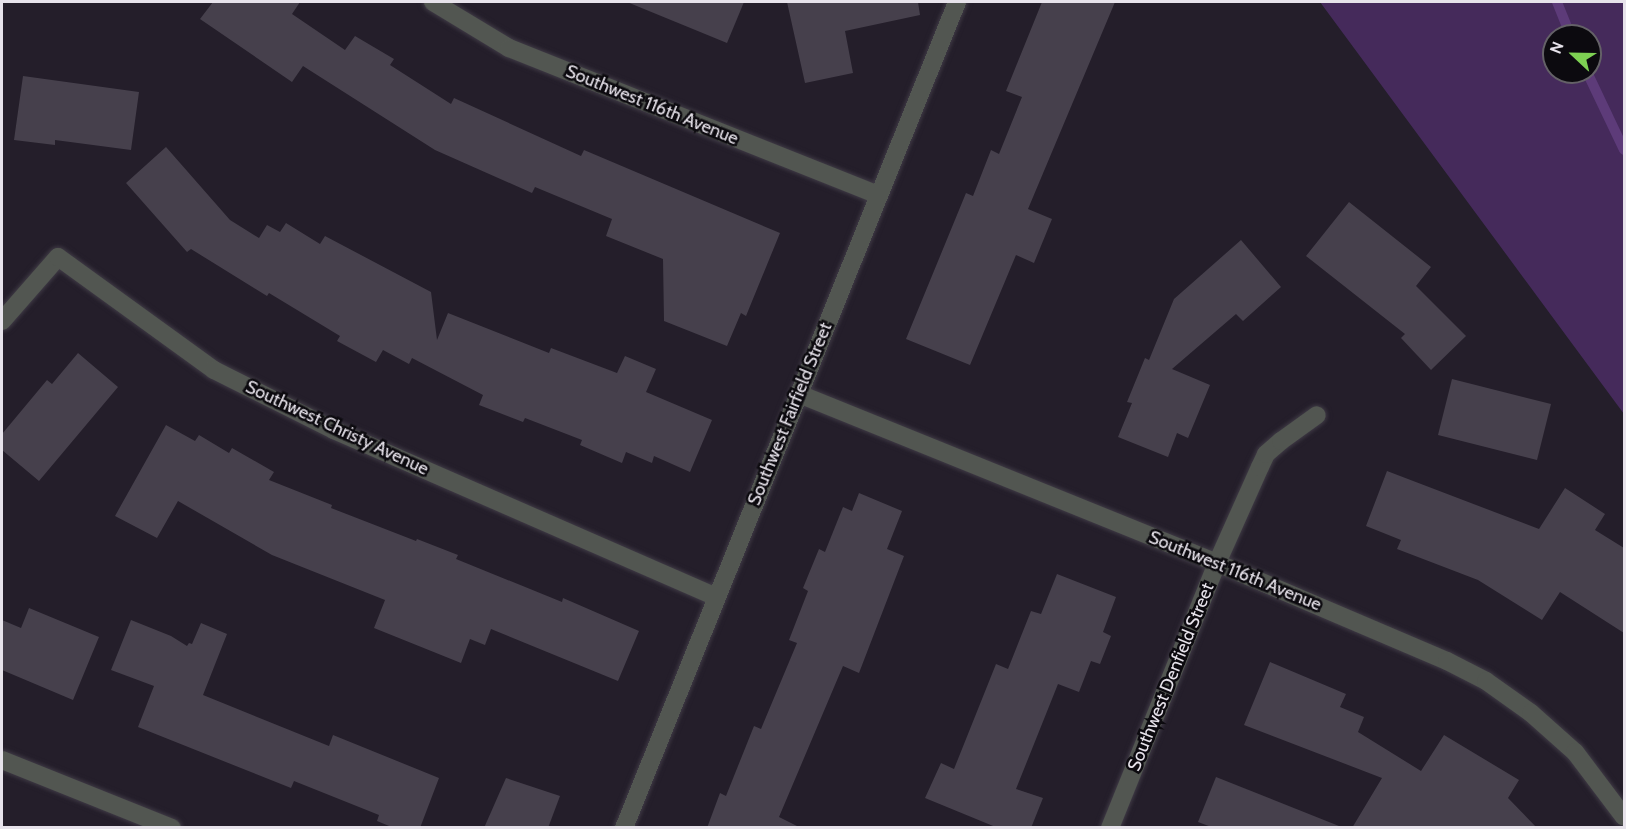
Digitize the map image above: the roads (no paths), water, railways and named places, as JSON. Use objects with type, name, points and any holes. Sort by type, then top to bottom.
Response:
[{"type":"street","name":"Southwest 116th Avenue","points":[[433,2],[509,48],[878,195]]},
{"type":"street","name":"Southwest Fairfield Street","points":[[624,828],[957,2]]},
{"type":"street","name":"Southwest Christy Avenue","points":[[2,321],[58,257],[214,370],[334,430],[716,597]]},
{"type":"street","name":"Southwest 116th Avenue","points":[[799,394],[1414,644],[1486,681],[1531,712],[1575,752],[1624,817]]},
{"type":"street","name":"Southwest Denfield Street","points":[[1110,828],[1217,563],[1266,454],[1317,416]]},
{"type":"street","points":[[2,760],[172,828]]},
{"type":"waterway","points":[[1557,2],[1566,24]]},
{"type":"waterway","points":[[1593,84],[1624,150]]}]
